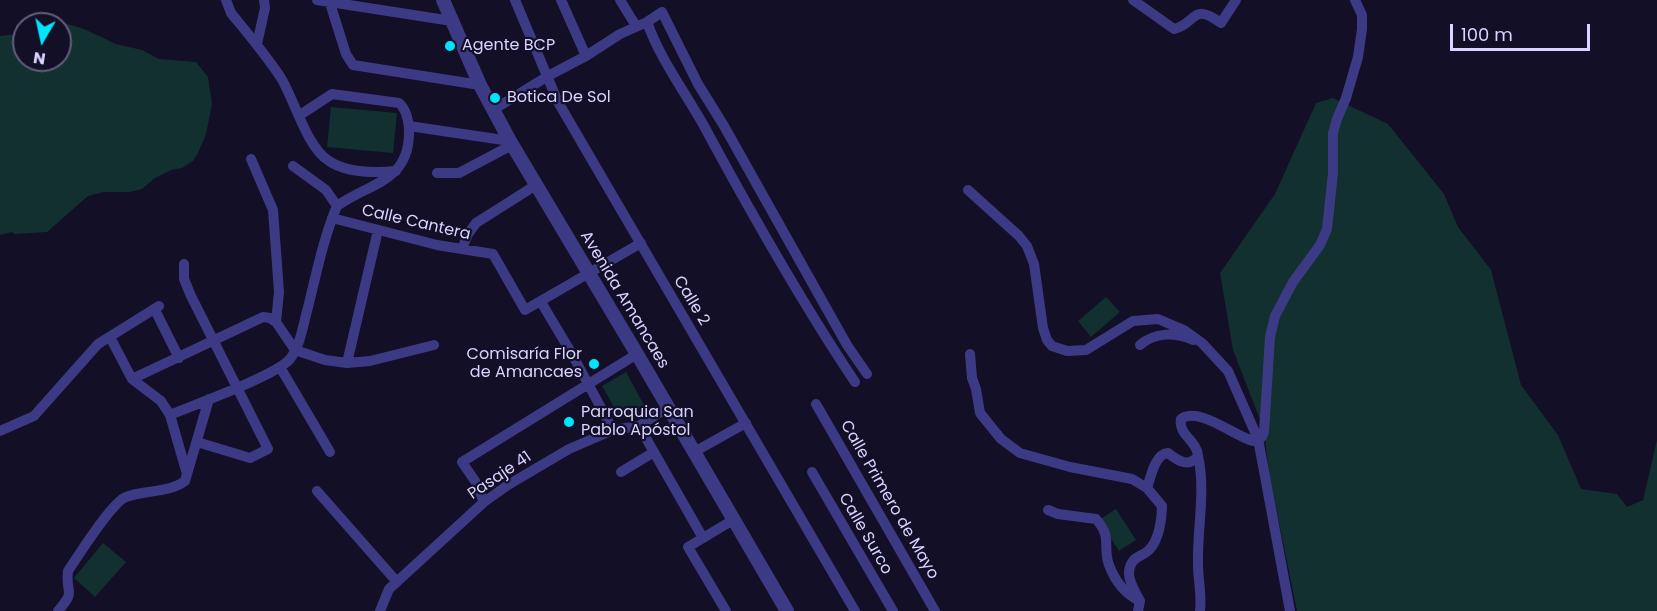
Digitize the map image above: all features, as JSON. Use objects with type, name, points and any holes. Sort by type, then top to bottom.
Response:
[{"type":"street","points":[[226,0],[231,13],[257,44],[281,79],[315,148],[328,161],[349,169],[396,171]]},
{"type":"street","points":[[257,44],[265,8],[264,0]]},
{"type":"street","points":[[317,0],[376,5],[452,21]]},
{"type":"street","name":"Avenida Amancaes","points":[[443,0],[480,85],[511,143],[787,611]]},
{"type":"street","name":"Calle 2","points":[[515,0],[558,102],[855,611]]},
{"type":"street","points":[[561,0],[586,57]]},
{"type":"street","points":[[620,0],[636,26]]},
{"type":"street","points":[[1133,0],[1174,29],[1197,14],[1208,14],[1221,23],[1236,0]]},
{"type":"street","points":[[1200,611],[1202,600],[1198,565],[1201,475],[1195,446],[1182,431],[1181,419],[1185,416],[1196,415],[1247,439],[1258,440],[1262,437],[1265,426],[1270,336],[1275,316],[1293,282],[1320,245],[1327,229],[1333,173],[1333,133],[1336,119],[1347,98],[1358,57],[1362,29],[1362,15],[1355,0]]},
{"type":"street","points":[[329,1],[346,54],[353,65],[480,85]]},
{"type":"street","points":[[493,110],[548,76],[586,57],[620,33],[647,22],[662,12],[698,84],[847,345],[867,374]]},
{"type":"street","points":[[647,22],[663,59],[692,106],[754,219],[855,382]]},
{"type":"street","points":[[170,415],[280,367],[290,359],[295,350],[337,206],[378,185],[396,171],[404,157],[409,126],[403,107],[399,104],[338,94],[326,97],[300,115]]},
{"type":"street","points":[[409,126],[511,143]]},
{"type":"street","points":[[438,173],[459,173],[511,143]]},
{"type":"street","points":[[251,159],[273,210],[279,292],[276,322]]},
{"type":"street","points":[[292,166],[326,190],[337,206]]},
{"type":"street","points":[[462,249],[468,234],[477,223],[536,185]]},
{"type":"street","points":[[968,190],[1027,246],[1034,264],[1043,328],[1047,340],[1052,345],[1067,351],[1086,350],[1134,321],[1158,319],[1173,324],[1202,343],[1228,371],[1258,440],[1290,611]]},
{"type":"street","name":"Calle Cantera","points":[[332,218],[493,255],[525,310],[541,302]]},
{"type":"street","points":[[347,363],[378,230]]},
{"type":"street","points":[[613,430],[541,302],[641,243]]},
{"type":"street","points":[[184,264],[184,279],[268,449],[250,458],[197,442]]},
{"type":"street","points":[[0,431],[34,416],[98,344],[157,308],[178,358]]},
{"type":"street","points":[[132,379],[263,317],[276,322],[295,350],[325,360],[347,363],[370,361],[434,345]]},
{"type":"street","points":[[1140,345],[1148,338],[1160,334],[1185,336],[1202,343]]},
{"type":"street","points":[[110,337],[132,379],[161,401],[170,415],[188,475]]},
{"type":"street","points":[[484,502],[475,481],[462,462],[637,354]]},
{"type":"street","points":[[970,354],[972,378],[980,413],[1001,439],[1020,453],[1070,467],[1132,479],[1147,488],[1162,506],[1155,541],[1147,552],[1135,559],[1131,565],[1130,580],[1139,606]]},
{"type":"street","points":[[280,367],[330,452]]},
{"type":"street","points":[[58,611],[69,599],[68,571],[114,506],[126,497],[181,484],[188,475],[209,399]]},
{"type":"street","name":"Calle Primero de Mayo","points":[[816,404],[935,611]]},
{"type":"street","name":"Pasaje 41","points":[[380,611],[388,589],[484,502],[508,485],[569,449],[613,430],[639,426],[668,407]]},
{"type":"street","points":[[694,452],[746,423]]},
{"type":"street","points":[[639,426],[703,538]]},
{"type":"street","points":[[621,472],[654,452]]},
{"type":"street","points":[[1147,488],[1160,456],[1164,453],[1168,453],[1179,461],[1189,463],[1198,456]]},
{"type":"street","name":"Calle Surco","points":[[812,472],[893,611]]},
{"type":"street","points":[[317,491],[397,582]]},
{"type":"street","points":[[1048,510],[1058,514],[1096,519],[1106,533],[1108,564],[1121,588],[1139,606]]},
{"type":"street","points":[[726,611],[688,547],[733,520]]},
{"type":"green space","points":[[72,25],[116,44],[142,50],[159,59],[196,62],[208,77],[212,104],[206,134],[198,153],[193,161],[182,168],[171,170],[155,178],[142,189],[130,192],[103,192],[88,196],[47,232],[15,234],[12,232],[0,235],[0,36],[12,34],[12,72],[72,72]]},
{"type":"green space","points":[[1333,98],[1388,124],[1444,194],[1458,227],[1491,270],[1521,385],[1558,435],[1581,489],[1617,494],[1627,507],[1643,500],[1657,440],[1657,611],[1297,611],[1269,473],[1264,430],[1233,350],[1220,273],[1275,194],[1316,103]]},
{"type":"green space","points":[[331,107],[397,113],[393,153],[327,147]]},
{"type":"green space","points":[[1106,297],[1120,312],[1091,337],[1078,321]]},
{"type":"green space","points":[[626,372],[645,407],[621,419],[602,386]]},
{"type":"green space","points":[[1116,509],[1136,540],[1119,551],[1099,520]]},
{"type":"green space","points":[[103,543],[126,562],[95,597],[74,578]]},
{"type":"place","name":"Agente BCP","points":[[450,46]]},
{"type":"place","name":"Botica De Sol","points":[[495,98]]},
{"type":"place","name":"Comisaría Flor de Amancaes","points":[[594,364]]},
{"type":"place","name":"Parroquia San Pablo Apóstol","points":[[569,422]]}]
